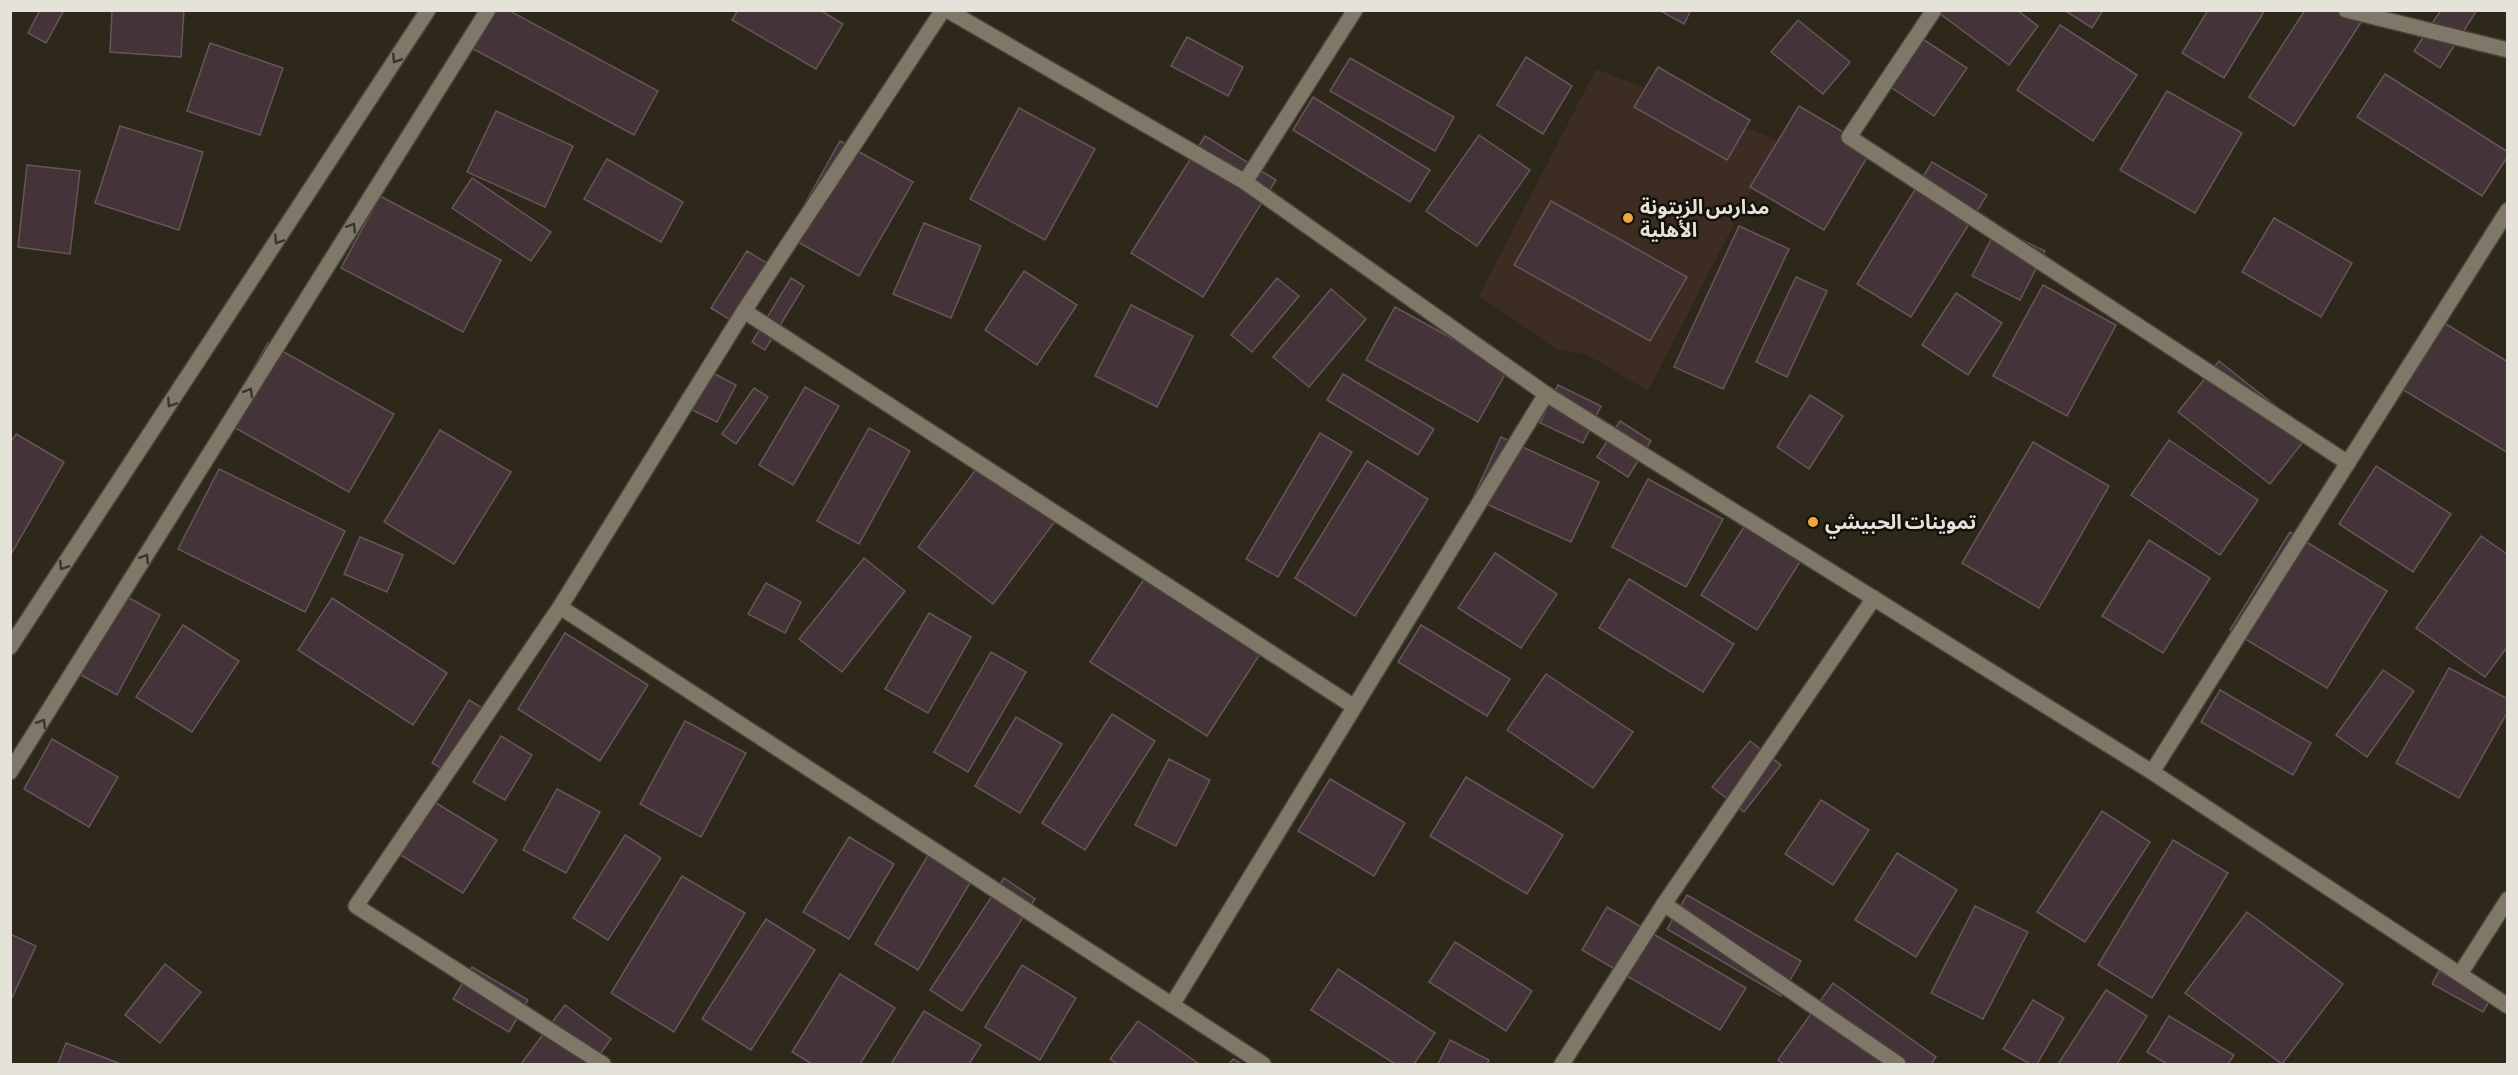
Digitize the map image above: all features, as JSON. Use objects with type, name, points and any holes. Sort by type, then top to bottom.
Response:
[{"type":"street","points":[[10,647],[428,10]]},
{"type":"street","points":[[10,772],[488,10]]},
{"type":"street","points":[[603,1065],[356,906],[560,607],[744,311],[945,10],[1245,182],[1546,394],[2152,772],[2508,1006]]},
{"type":"street","points":[[1245,182],[1355,10]]},
{"type":"street","points":[[1934,10],[1849,137],[2348,463]]},
{"type":"street","points":[[2346,10],[2508,50]]},
{"type":"street","points":[[2152,772],[2508,210]]},
{"type":"street","points":[[744,311],[1353,706]]},
{"type":"street","points":[[1172,1005],[1546,394]]},
{"type":"street","points":[[1562,1065],[1664,904],[1874,598]]},
{"type":"street","points":[[560,607],[1263,1065]]},
{"type":"street","points":[[2460,974],[2508,899]]},
{"type":"street","points":[[1664,904],[1898,1065]]},
{"type":"shaded area","name":"مدارس الزيتونة الأهلية","points":[[1596,69],[1777,140],[1648,391],[1586,354],[1557,349],[1479,296]]},
{"type":"building","points":[[40,10],[64,10],[46,43],[28,33]]},
{"type":"building","points":[[112,10],[184,10],[181,57],[110,52]]},
{"type":"building","points":[[482,10],[508,10],[658,91],[634,135],[464,44]]},
{"type":"building","points":[[738,10],[820,10],[843,24],[816,69],[732,20]]},
{"type":"building","points":[[1659,10],[1691,10],[1684,24]]},
{"type":"building","points":[[1941,10],[2017,10],[2038,26],[2009,65],[1939,13]]},
{"type":"building","points":[[2064,10],[2103,10],[2092,28]]},
{"type":"building","points":[[2208,10],[2265,10],[2224,78],[2182,53]]},
{"type":"building","points":[[2305,10],[2369,10],[2294,126],[2249,97]]},
{"type":"building","points":[[2441,10],[2477,10],[2440,68],[2414,51]]},
{"type":"building","points":[[1798,20],[1850,62],[1823,94],[1771,52]]},
{"type":"building","points":[[2060,25],[2137,75],[2093,141],[2017,90]]},
{"type":"building","points":[[1187,37],[1243,67],[1228,96],[1171,66]]},
{"type":"building","points":[[1921,38],[1967,68],[1934,116],[1889,86]]},
{"type":"building","points":[[210,43],[283,68],[260,135],[187,111]]},
{"type":"building","points":[[1526,57],[1572,86],[1543,134],[1497,105]]},
{"type":"building","points":[[1350,58],[1454,117],[1435,151],[1330,91]]},
{"type":"building","points":[[1658,67],[1750,120],[1727,160],[1634,107]]},
{"type":"building","points":[[2385,74],[2508,152],[2508,156],[2482,196],[2357,117]]},
{"type":"building","points":[[2167,91],[2242,133],[2195,213],[2120,170]]},
{"type":"building","points":[[1313,97],[1430,170],[1410,202],[1293,130]]},
{"type":"building","points":[[1799,106],[1872,149],[1824,230],[1750,187]]},
{"type":"building","points":[[1019,108],[1095,149],[1045,240],[970,199]]},
{"type":"building","points":[[496,111],[573,146],[545,207],[467,172]]},
{"type":"building","points":[[120,126],[203,152],[179,230],[95,203]]},
{"type":"building","points":[[1479,135],[1530,170],[1477,246],[1426,211]]},
{"type":"building","points":[[1205,136],[1276,180],[1203,297],[1131,253]]},
{"type":"building","points":[[840,141],[913,182],[859,276],[787,236]]},
{"type":"building","points":[[607,159],[683,202],[661,242],[584,199]]},
{"type":"building","points":[[1932,162],[1987,195],[1911,317],[1857,284]]},
{"type":"building","points":[[27,165],[80,171],[70,254],[18,247]]},
{"type":"building","points":[[472,178],[551,232],[531,261],[452,208]]},
{"type":"building","points":[[380,196],[501,260],[463,332],[341,268]]},
{"type":"building","points":[[1551,201],[1687,277],[1650,341],[1514,265]]},
{"type":"building","points":[[2274,218],[2352,263],[2321,317],[2242,272]]},
{"type":"building","points":[[924,223],[981,246],[951,318],[893,294]]},
{"type":"building","points":[[1739,226],[1789,249],[1723,389],[1674,367]]},
{"type":"building","points":[[1997,228],[2045,251],[2020,300],[1972,276]]},
{"type":"building","points":[[747,251],[773,267],[737,324],[711,308]]},
{"type":"building","points":[[1024,271],[1077,305],[1037,365],[985,330]]},
{"type":"building","points":[[1796,277],[1827,291],[1787,377],[1756,362]]},
{"type":"building","points":[[791,278],[804,286],[765,350],[752,342]]},
{"type":"building","points":[[1277,278],[1299,296],[1252,352],[1231,335]]},
{"type":"building","points":[[2043,285],[2116,325],[2067,416],[1993,376]]},
{"type":"building","points":[[1331,289],[1366,319],[1309,387],[1273,357]]},
{"type":"building","points":[[1956,293],[2002,323],[1968,375],[1922,345]]},
{"type":"building","points":[[1131,305],[1193,336],[1157,407],[1095,376]]},
{"type":"building","points":[[1395,307],[1508,369],[1478,422],[1366,360]]},
{"type":"building","points":[[2441,321],[2508,362],[2508,453],[2400,388]]},
{"type":"building","points":[[268,343],[394,414],[349,492],[223,421]]},
{"type":"building","points":[[2219,361],[2310,433],[2270,484],[2178,412]]},
{"type":"building","points":[[709,371],[736,385],[717,422],[690,409]]},
{"type":"building","points":[[1343,374],[1434,429],[1418,455],[1327,400]]},
{"type":"building","points":[[1558,385],[1601,406],[1583,443],[1540,423]]},
{"type":"building","points":[[805,387],[839,406],[793,485],[759,465]]},
{"type":"building","points":[[754,388],[768,397],[736,444],[722,434]]},
{"type":"building","points":[[1810,395],[1843,416],[1809,469],[1777,447]]},
{"type":"building","points":[[1620,421],[1651,441],[1628,477],[1597,457]]},
{"type":"building","points":[[869,428],[910,451],[859,544],[817,521]]},
{"type":"building","points":[[440,430],[511,472],[454,564],[384,522]]},
{"type":"building","points":[[1320,433],[1352,452],[1278,577],[1246,559]]},
{"type":"building","points":[[16,434],[64,462],[10,556],[10,443]]},
{"type":"building","points":[[1501,437],[1599,482],[1571,542],[1473,498]]},
{"type":"building","points":[[2169,440],[2258,500],[2220,555],[2131,495]]},
{"type":"building","points":[[2033,442],[2109,486],[2039,608],[1962,563]]},
{"type":"building","points":[[1367,461],[1428,499],[1355,616],[1295,578]]},
{"type":"building","points":[[980,464],[1056,520],[993,604],[918,547]]},
{"type":"building","points":[[2376,466],[2451,514],[2413,572],[2339,524]]},
{"type":"building","points":[[219,469],[345,531],[305,612],[178,549]]},
{"type":"building","points":[[1648,479],[1723,519],[1686,587],[1612,547]]},
{"type":"building","points":[[1747,522],[1803,557],[1757,630],[1701,595]]},
{"type":"building","points":[[2290,532],[2387,591],[2327,688],[2230,630]]},
{"type":"building","points":[[2481,536],[2508,555],[2508,646],[2485,677],[2416,628]]},
{"type":"building","points":[[360,537],[403,555],[387,592],[344,574]]},
{"type":"building","points":[[2149,540],[2210,578],[2163,653],[2102,616]]},
{"type":"building","points":[[1495,553],[1557,594],[1521,648],[1458,608]]},
{"type":"building","points":[[864,558],[905,591],[842,672],[799,639]]},
{"type":"building","points":[[1144,579],[1260,654],[1207,736],[1090,662]]},
{"type":"building","points":[[1629,579],[1734,644],[1703,692],[1599,628]]},
{"type":"building","points":[[766,583],[801,602],[785,633],[748,614]]},
{"type":"building","points":[[115,590],[160,615],[117,695],[72,670]]},
{"type":"building","points":[[332,598],[447,673],[413,725],[298,650]]},
{"type":"building","points":[[929,613],[971,637],[928,713],[885,689]]},
{"type":"building","points":[[183,625],[239,661],[192,732],[136,697]]},
{"type":"building","points":[[1421,625],[1510,679],[1487,716],[1398,662]]},
{"type":"building","points":[[565,633],[648,685],[600,761],[518,709]]},
{"type":"building","points":[[991,652],[1026,672],[968,772],[934,752]]},
{"type":"building","points":[[2449,668],[2508,699],[2508,711],[2459,798],[2396,763]]},
{"type":"building","points":[[2383,670],[2414,691],[2367,757],[2336,735]]},
{"type":"building","points":[[1546,674],[1633,732],[1593,788],[1507,730]]},
{"type":"building","points":[[2220,690],[2311,743],[2293,775],[2201,722]]},
{"type":"building","points":[[469,700],[489,712],[453,775],[432,763]]},
{"type":"building","points":[[1112,714],[1155,741],[1085,850],[1042,823]]},
{"type":"building","points":[[1016,717],[1062,744],[1020,813],[975,786]]},
{"type":"building","points":[[685,721],[746,753],[701,837],[640,804]]},
{"type":"building","points":[[501,736],[532,755],[505,800],[473,782]]},
{"type":"building","points":[[52,739],[118,777],[89,827],[24,789]]},
{"type":"building","points":[[1750,741],[1781,765],[1744,812],[1712,787]]},
{"type":"building","points":[[1169,759],[1210,780],[1176,846],[1135,825]]},
{"type":"building","points":[[1466,777],[1563,835],[1527,894],[1430,836]]},
{"type":"building","points":[[1330,779],[1405,823],[1374,876],[1298,831]]},
{"type":"building","points":[[557,789],[600,812],[566,873],[523,850]]},
{"type":"building","points":[[431,800],[497,840],[463,893],[399,854]]},
{"type":"building","points":[[1821,800],[1869,830],[1833,885],[1785,854]]},
{"type":"building","points":[[2102,811],[2150,842],[2085,942],[2037,912]]},
{"type":"building","points":[[625,835],[661,858],[608,940],[573,918]]},
{"type":"building","points":[[849,837],[894,864],[849,939],[803,912]]},
{"type":"building","points":[[2173,840],[2228,873],[2152,998],[2098,965]]},
{"type":"building","points":[[930,852],[973,878],[918,970],[875,944]]},
{"type":"building","points":[[1897,853],[1957,890],[1916,957],[1855,920]]},
{"type":"building","points":[[682,876],[745,913],[674,1032],[611,993]]},
{"type":"building","points":[[1004,878],[1035,899],[962,1011],[930,990]]},
{"type":"building","points":[[1687,895],[1801,961],[1781,996],[1667,929]]},
{"type":"building","points":[[1975,906],[2028,932],[1983,1019],[1931,993]]},
{"type":"building","points":[[1607,907],[1746,988],[1720,1030],[1582,950]]},
{"type":"building","points":[[2247,912],[2343,984],[2282,1064],[2185,993]]},
{"type":"building","points":[[766,919],[815,950],[751,1050],[702,1019]]},
{"type":"building","points":[[10,934],[36,946],[10,1002]]},
{"type":"building","points":[[1455,942],[1532,991],[1506,1031],[1429,982]]},
{"type":"building","points":[[165,964],[201,992],[160,1043],[125,1015]]},
{"type":"building","points":[[1022,965],[1076,998],[1040,1060],[985,1027]]},
{"type":"building","points":[[472,967],[528,1000],[509,1032],[453,999]]},
{"type":"building","points":[[1338,969],[1435,1033],[1414,1064],[1395,1064],[1311,1010]]},
{"type":"building","points":[[2439,971],[2490,1000],[2483,1012],[2432,984]]},
{"type":"building","points":[[840,974],[895,1008],[860,1064],[812,1064],[792,1052]]},
{"type":"building","points":[[1833,983],[1936,1057],[1931,1064],[1784,1064],[1778,1060]]},
{"type":"building","points":[[2106,990],[2147,1016],[2117,1064],[2058,1064]]},
{"type":"building","points":[[2033,1000],[2064,1018],[2037,1064],[2030,1064],[2003,1049]]},
{"type":"building","points":[[565,1005],[611,1039],[593,1064],[521,1064]]},
{"type":"building","points":[[924,1011],[981,1045],[969,1064],[891,1064]]},
{"type":"building","points":[[2169,1016],[2234,1055],[2228,1064],[2167,1064],[2147,1052]]},
{"type":"building","points":[[1138,1021],[1199,1064],[1117,1064],[1110,1059]]},
{"type":"building","points":[[1450,1040],[1489,1060],[1487,1064],[1438,1064]]},
{"type":"building","points":[[66,1043],[121,1064],[58,1064]]},
{"type":"building","points":[[1233,1059],[1242,1064],[1229,1064]]},
{"type":"place","name":"مدارس الزيتونة الأهلية","points":[[1628,218]]},
{"type":"place","name":"تموينات الحبيشي","points":[[1813,522]]}]
